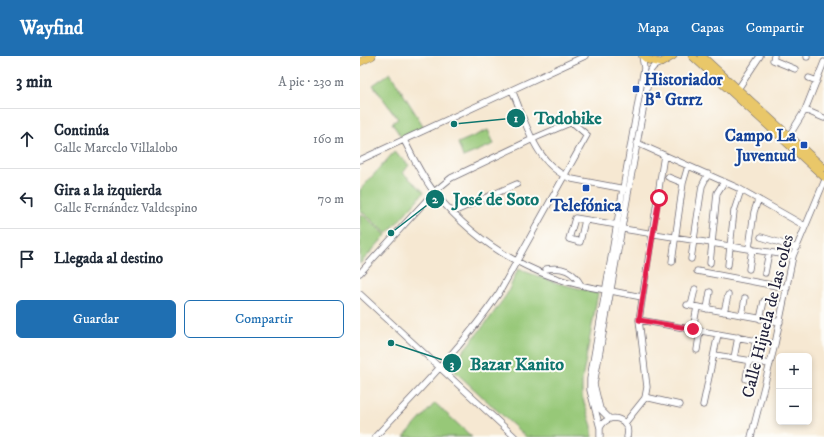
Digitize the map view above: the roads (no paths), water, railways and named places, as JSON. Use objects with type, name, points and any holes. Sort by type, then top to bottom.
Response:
[{"type":"main road","points":[[360,61],[372,56]]},
{"type":"main road","points":[[643,56],[648,60],[661,63],[673,56]]},
{"type":"main road","points":[[692,56],[824,177]]},
{"type":"main road","points":[[702,56],[824,168]]},
{"type":"street","points":[[360,160],[585,56]]},
{"type":"street","points":[[620,227],[623,189],[644,68],[643,56]]},
{"type":"street","points":[[738,89],[760,56]]},
{"type":"street","points":[[774,56],[773,60],[795,70]]},
{"type":"street","points":[[789,136],[805,110],[820,79],[824,62]]},
{"type":"street","points":[[609,418],[600,409],[594,384],[620,227],[629,190],[650,71],[654,66],[661,63]]},
{"type":"street","points":[[809,78],[820,79]]},
{"type":"street","points":[[512,90],[532,139],[544,159],[564,176],[580,181],[629,190]]},
{"type":"street","points":[[805,110],[824,118]]},
{"type":"street","points":[[360,273],[434,192],[455,175],[572,122],[587,136],[515,262],[499,293],[484,316],[440,367],[375,437]]},
{"type":"street","points":[[404,140],[434,192],[473,232],[515,262],[542,274],[581,285],[642,297]]},
{"type":"street","points":[[637,143],[741,190],[805,226]]},
{"type":"street","points":[[625,423],[645,396],[646,387],[639,320],[664,155]]},
{"type":"street","points":[[672,262],[683,183],[688,166]]},
{"type":"street","points":[[691,259],[702,186],[708,174]]},
{"type":"street","points":[[668,177],[683,183]]},
{"type":"street","points":[[710,263],[717,193],[724,182]]},
{"type":"street","name":"Calle Hijuela de las coles","points":[[752,437],[780,322],[793,256],[824,182]]},
{"type":"street","points":[[454,212],[517,184]]},
{"type":"street","points":[[728,265],[736,202],[741,190]]},
{"type":"street","points":[[749,269],[754,212],[758,200]]},
{"type":"street","points":[[585,220],[675,238],[750,248],[793,256]]},
{"type":"street","points":[[761,237],[797,248]]},
{"type":"street","points":[[765,273],[769,252]]},
{"type":"street","points":[[546,269],[560,268],[566,270],[576,277],[581,285]]},
{"type":"street","points":[[697,271],[787,288]]},
{"type":"street","points":[[693,329],[692,306],[695,289]]},
{"type":"street","points":[[600,437],[600,428],[590,390],[590,380],[609,290]]},
{"type":"street","points":[[707,309],[710,292]]},
{"type":"street","points":[[360,294],[513,436]]},
{"type":"street","points":[[724,312],[728,295]]},
{"type":"street","points":[[742,315],[745,298]]},
{"type":"street","points":[[760,319],[764,301]]},
{"type":"street","points":[[692,306],[780,322]]},
{"type":"street","points":[[639,320],[775,344]]},
{"type":"street","points":[[697,350],[700,330]]},
{"type":"street","points":[[703,405],[715,355],[718,334]]},
{"type":"street","points":[[734,358],[738,337]]},
{"type":"street","points":[[746,379],[756,340]]},
{"type":"street","points":[[715,355],[770,364]]},
{"type":"street","points":[[645,396],[680,404]]},
{"type":"street","points":[[600,428],[609,418],[618,418],[625,423],[628,436]]},
{"type":"place","name":"Historiador Bª Gtrrz","points":[[636,89]]},
{"type":"place","name":"Todobike","points":[[454,124]]},
{"type":"place","name":"Campo La Juventud","points":[[804,145]]},
{"type":"place","name":"Telefónica","points":[[586,188]]},
{"type":"place","name":"José de Soto","points":[[391,233]]},
{"type":"place","name":"Bazar Kanito","points":[[391,343]]}]
